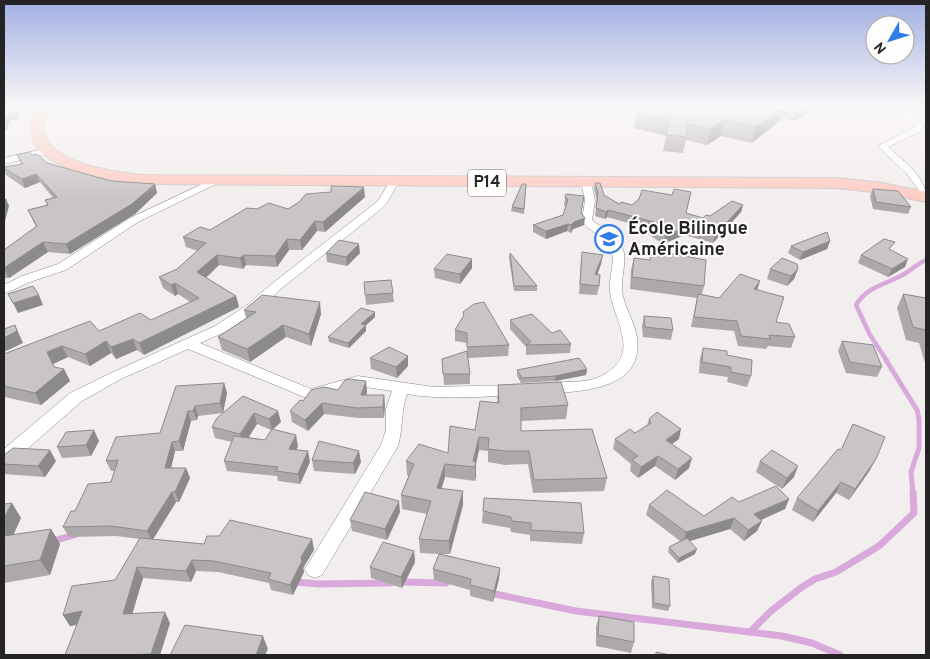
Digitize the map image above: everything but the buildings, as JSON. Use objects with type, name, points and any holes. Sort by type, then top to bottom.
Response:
[{"type":"main road","points":[[41,138],[48,151]]},
{"type":"main road","name":"P14","points":[[48,151],[59,160],[68,164],[113,176],[154,181],[838,183],[926,195]]},
{"type":"street","points":[[899,138],[882,146],[910,172],[926,195]]},
{"type":"street","points":[[4,162],[48,151]]},
{"type":"street","points":[[4,290],[31,277],[62,267],[125,225],[213,182]]},
{"type":"street","points":[[4,459],[76,397],[116,376],[220,329],[252,308],[285,279],[382,203],[393,183]]},
{"type":"street","points":[[189,344],[310,394],[319,394],[355,381],[444,392],[574,388],[593,385],[610,378],[622,369],[631,353],[630,336],[616,291],[618,252],[611,241],[587,221],[590,200],[586,183]]},
{"type":"street","points":[[315,569],[390,446],[394,430],[394,409],[401,387]]},
{"type":"waterway","points":[[887,361],[870,335],[856,305],[872,289],[899,277],[926,260]]},
{"type":"waterway","points":[[886,360],[917,410],[919,419],[919,448],[911,472],[913,493]]},
{"type":"waterway","points":[[750,632],[771,611],[802,587],[815,579],[836,572],[879,546],[914,513],[913,492]]},
{"type":"waterway","points":[[53,541],[74,535]]},
{"type":"waterway","points":[[294,582],[319,584],[391,583]]},
{"type":"waterway","points":[[401,582],[446,583]]},
{"type":"waterway","points":[[490,593],[576,611],[782,636],[812,643],[840,655]]},
{"type":"place","name":"École Bilingue Américaine","points":[[609,239]]}]
